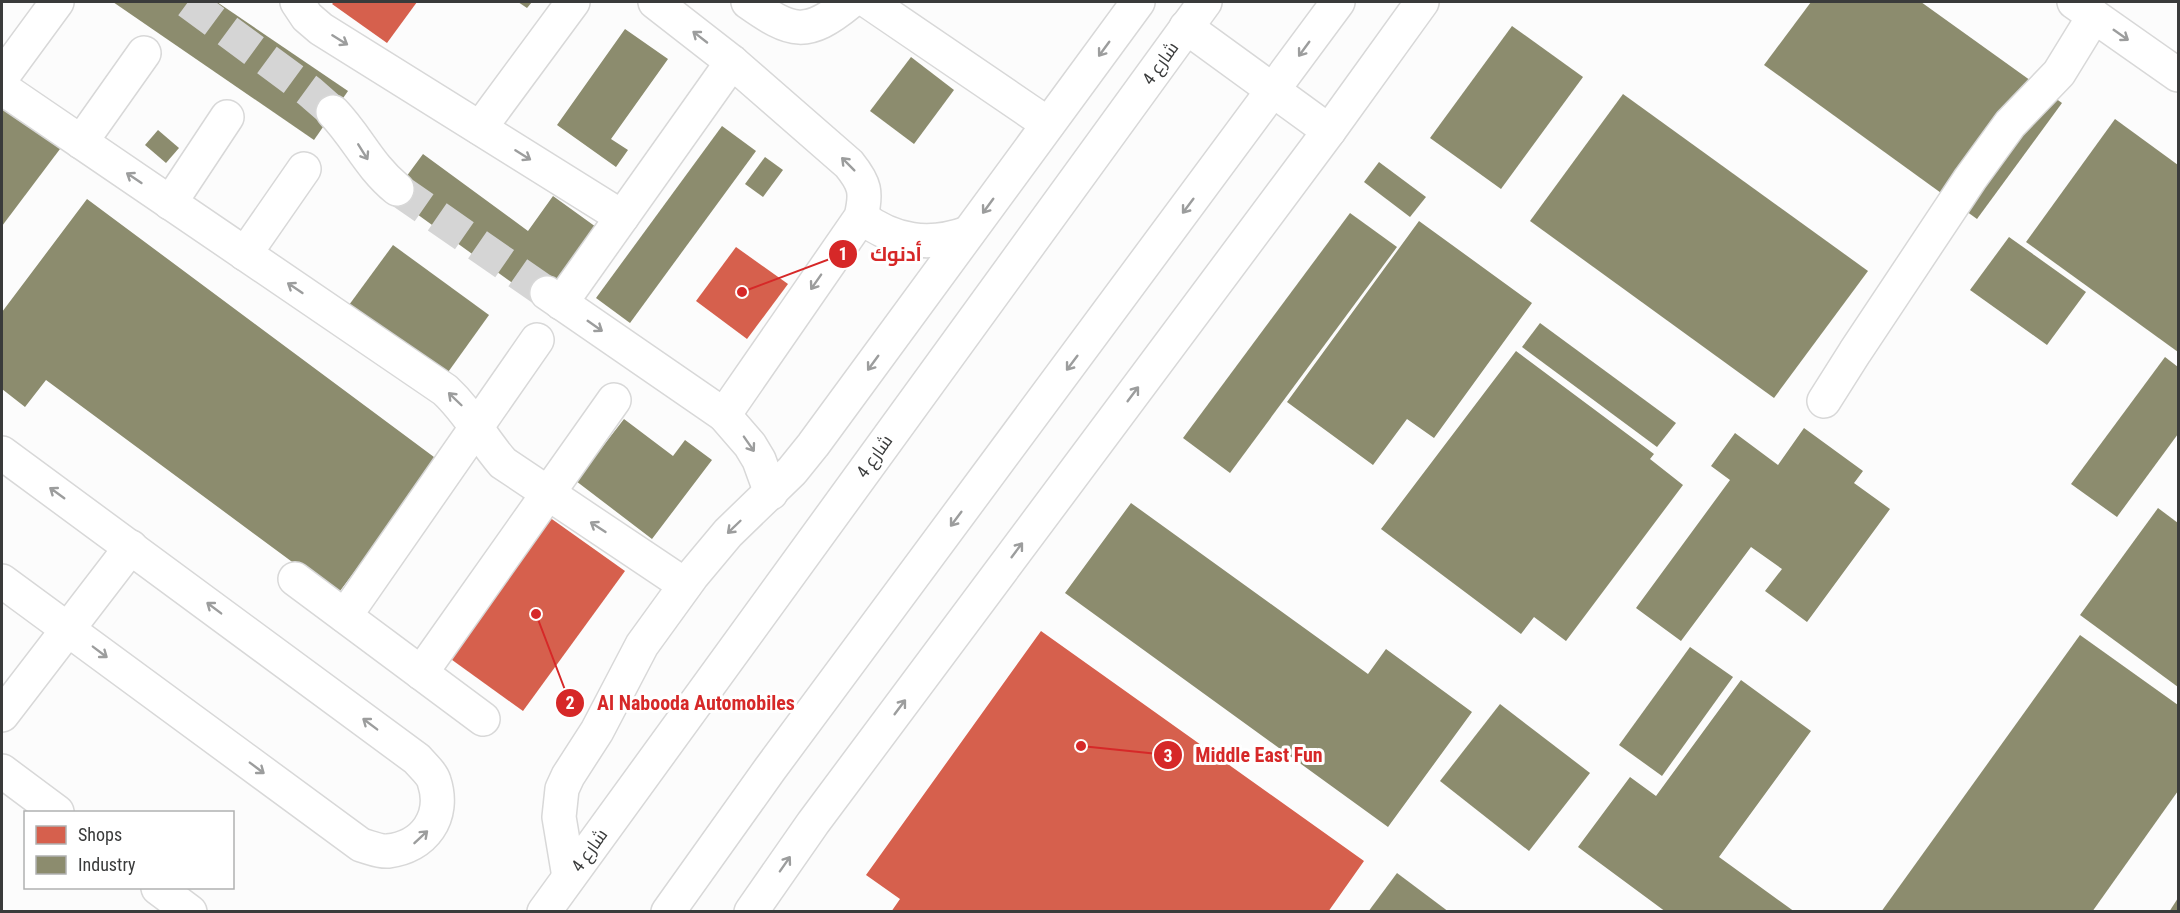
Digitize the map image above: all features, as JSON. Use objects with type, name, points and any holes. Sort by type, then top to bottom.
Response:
[{"type":"street","points":[[2,77],[57,2]]},
{"type":"street","points":[[297,2],[321,29],[622,217]]},
{"type":"street","points":[[480,128],[573,2]]},
{"type":"street","points":[[655,2],[732,62],[849,164],[861,179],[866,198],[861,217],[724,415]]},
{"type":"street","points":[[748,2],[775,21],[790,27],[806,27],[821,23],[850,2]]},
{"type":"street","points":[[869,2],[1048,124]]},
{"type":"street","points":[[569,877],[559,817],[562,789],[597,731],[642,645],[728,533],[771,493],[813,445],[1138,2]]},
{"type":"street","name":"شارع 4","points":[[544,912],[1205,2]]},
{"type":"street","points":[[668,912],[770,769],[1338,2]]},
{"type":"street","points":[[751,912],[813,823],[1329,131],[1422,2]]},
{"type":"street","points":[[1824,401],[1970,179],[2010,124],[2059,74],[2084,9],[2178,75]]},
{"type":"street","points":[[1186,27],[1329,131]]},
{"type":"street","points":[[81,142],[144,53]]},
{"type":"street","points":[[732,62],[622,217],[554,298],[724,415],[750,445],[759,460],[771,493]]},
{"type":"street","points":[[2,88],[445,390],[459,403],[503,463],[686,585]]},
{"type":"street","points":[[333,112],[351,132],[368,161],[381,177],[397,189]]},
{"type":"street","points":[[170,203],[227,117]]},
{"type":"street","points":[[245,254],[304,169]]},
{"type":"street","points":[[861,217],[886,233],[901,239],[918,241],[952,239],[968,233]]},
{"type":"street","points":[[345,616],[537,340]]},
{"type":"street","points":[[421,673],[546,493],[614,400]]},
{"type":"street","points":[[2,453],[417,759],[434,779],[439,805],[430,829],[411,846],[386,852],[361,845],[2,580]]},
{"type":"street","points":[[2,716],[131,547]]},
{"type":"street","points":[[295,579],[483,719]]},
{"type":"street","points":[[2,771],[54,811]]},
{"type":"street","points":[[159,889],[190,912]]},
{"type":"building: Shops","points":[[334,2],[417,2],[387,43],[332,4]]},
{"type":"building: Shops","points":[[736,247],[788,284],[747,339],[696,301]]},
{"type":"building: Shops","points":[[549,517],[625,571],[523,711],[448,657]]},
{"type":"building: Shops","points":[[1041,631],[1364,861],[1328,912],[891,912],[900,899],[866,875]]},
{"type":"building: Industry","points":[[113,2],[217,2],[348,91],[314,140]]},
{"type":"building: Industry","points":[[518,2],[532,2],[527,8]]},
{"type":"building: Industry","points":[[1811,2],[1921,2],[2062,103],[1977,219],[1764,65]]},
{"type":"building: Industry","points":[[1512,26],[1583,77],[1501,189],[1430,138]]},
{"type":"building: Industry","points":[[625,29],[668,59],[611,139],[628,150],[616,167],[557,125]]},
{"type":"building: Industry","points":[[911,57],[954,90],[914,144],[870,111]]},
{"type":"building: Industry","points":[[1623,94],[1868,271],[1774,398],[1530,221]]},
{"type":"building: Industry","points":[[7,103],[63,145],[2,226],[2,110]]},
{"type":"building: Industry","points":[[2115,119],[2178,165],[2178,352],[2026,242]]},
{"type":"building: Industry","points":[[722,126],[756,151],[630,323],[596,298]]},
{"type":"building: Industry","points":[[158,130],[179,148],[166,163],[145,145]]},
{"type":"building: Industry","points":[[423,154],[528,231],[553,196],[596,227],[540,303],[392,196]]},
{"type":"building: Industry","points":[[765,157],[783,170],[763,197],[745,184]]},
{"type":"building: Industry","points":[[1379,162],[1426,197],[1410,217],[1364,182]]},
{"type":"building: Industry","points":[[87,199],[438,460],[337,595],[46,380],[25,407],[2,389],[2,312]]},
{"type":"building: Industry","points":[[1350,213],[1397,247],[1230,473],[1183,438]]},
{"type":"building: Industry","points":[[1419,221],[1532,303],[1434,438],[1407,419],[1373,465],[1287,402]]},
{"type":"building: Industry","points":[[2009,237],[2086,292],[2047,345],[1970,290]]},
{"type":"building: Industry","points":[[393,245],[489,315],[446,375],[349,305]]},
{"type":"building: Industry","points":[[1540,323],[1676,423],[1657,447],[1522,347]]},
{"type":"building: Industry","points":[[1516,351],[1654,454],[1650,459],[1683,485],[1566,641],[1534,617],[1521,634],[1381,529]]},
{"type":"building: Industry","points":[[2165,357],[2178,367],[2178,434],[2117,517],[2071,484]]},
{"type":"building: Industry","points":[[624,419],[673,456],[685,440],[712,460],[652,539],[576,481]]},
{"type":"building: Industry","points":[[1804,428],[1863,471],[1854,483],[1890,509],[1807,622],[1765,591],[1782,569],[1751,547],[1681,641],[1636,608],[1730,480],[1711,466],[1735,433],[1778,465]]},
{"type":"building: Industry","points":[[1131,503],[1368,674],[1386,649],[1472,712],[1388,827],[1065,593]]},
{"type":"building: Industry","points":[[2158,508],[2178,523],[2178,687],[2080,615]]},
{"type":"building: Industry","points":[[2080,635],[2178,705],[2178,791],[2092,912],[1881,912]]},
{"type":"building: Industry","points":[[1690,647],[1733,677],[1662,776],[1619,745]]},
{"type":"building: Industry","points":[[1741,680],[1811,731],[1719,857],[1795,912],[1666,912],[1578,847],[1630,777],[1656,796]]},
{"type":"building: Industry","points":[[1500,704],[1590,773],[1529,851],[1440,781]]},
{"type":"building: Industry","points":[[1397,873],[1449,912],[1368,912]]},
{"type":"building: Industry","points":[[2178,898],[2178,912],[2169,912]]},
{"type":"tunnel","points":[[188,2],[309,91],[333,112]]},
{"type":"tunnel","points":[[397,189],[547,293]]},
{"type":"place","name":"أدنوك","points":[[742,292]]},
{"type":"place","name":"Al Nabooda Automobiles","points":[[536,614]]},
{"type":"place","name":"Middle East Fun","points":[[1081,746]]}]
